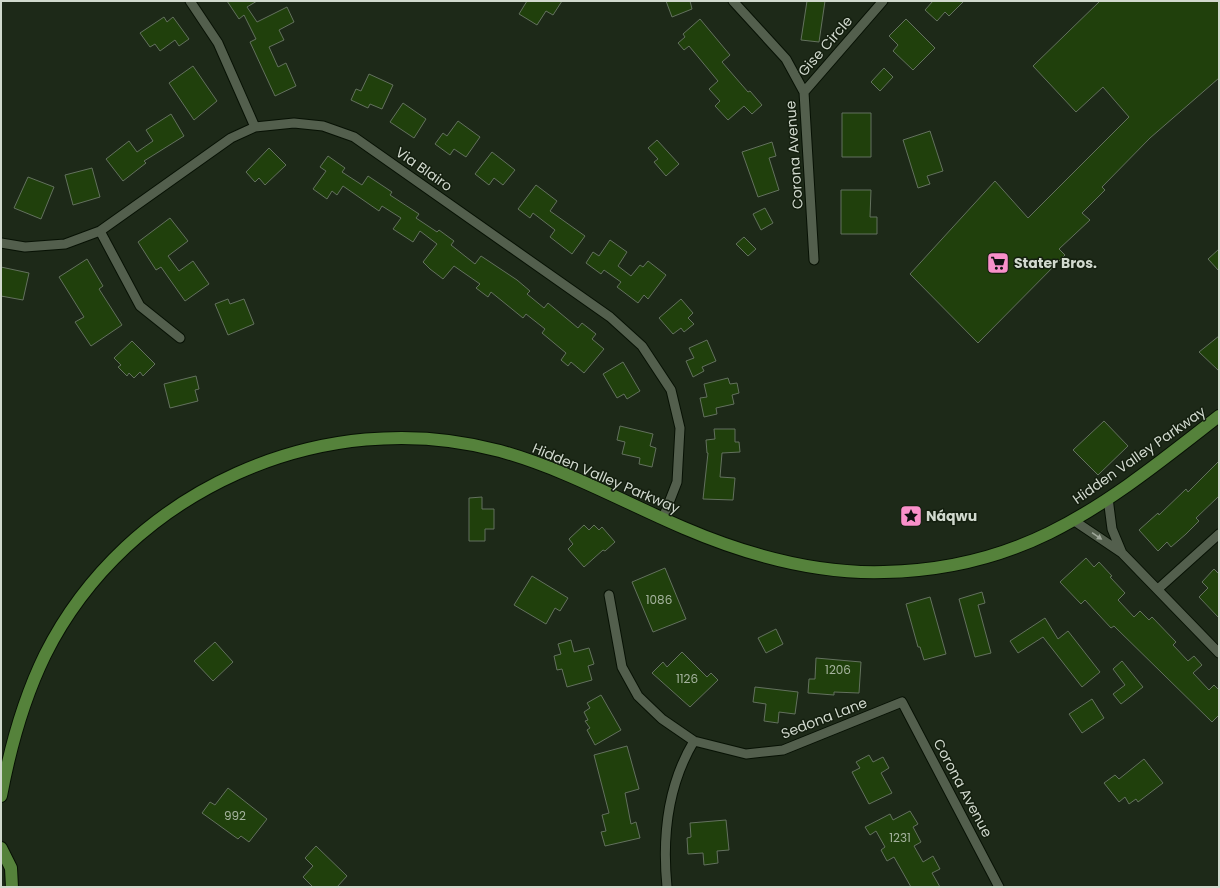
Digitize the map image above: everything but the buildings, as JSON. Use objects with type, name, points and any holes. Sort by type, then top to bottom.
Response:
[{"type":"main road","name":"Hidden Valley Parkway","points":[[1,796],[9,754],[22,709],[45,656],[69,613],[104,570],[125,548],[160,518],[198,492],[241,471],[284,454],[323,445],[356,440],[405,438],[452,441],[498,451],[542,464],[663,518],[760,556],[796,565],[882,572],[958,565],[1019,546],[1049,533],[1108,498],[1161,461],[1219,416]]},
{"type":"main road","points":[[1,848],[11,868],[12,887]]},
{"type":"street","points":[[190,1],[218,42],[255,127]]},
{"type":"street","name":"Corona Avenue","points":[[733,1],[786,59],[804,92],[814,260]]},
{"type":"street","name":"Gise Circle","points":[[804,92],[883,1]]},
{"type":"street","name":"Via Blairo","points":[[1,243],[25,247],[65,244],[100,231],[231,138],[255,127],[294,123],[324,126],[354,137],[610,317],[642,346],[671,390],[680,428],[677,482],[663,518]]},
{"type":"street","points":[[100,231],[140,306],[180,338]]},
{"type":"street","points":[[1108,498],[1112,529],[1122,553]]},
{"type":"street","points":[[1073,520],[1122,553],[1219,653]]},
{"type":"street","points":[[1158,589],[1219,534]]},
{"type":"street","name":"Sedona Lane","points":[[608,595],[622,667],[638,696],[662,719],[694,741],[746,754],[783,750],[902,702]]},
{"type":"street","name":"Corona Avenue","points":[[902,702],[1000,887]]},
{"type":"street","points":[[667,887],[664,857],[668,806],[686,754],[694,741]]},
{"type":"place","name":"Stater Bros.","points":[[998,263]]},
{"type":"place","name":"Náqwu","points":[[911,516]]}]
